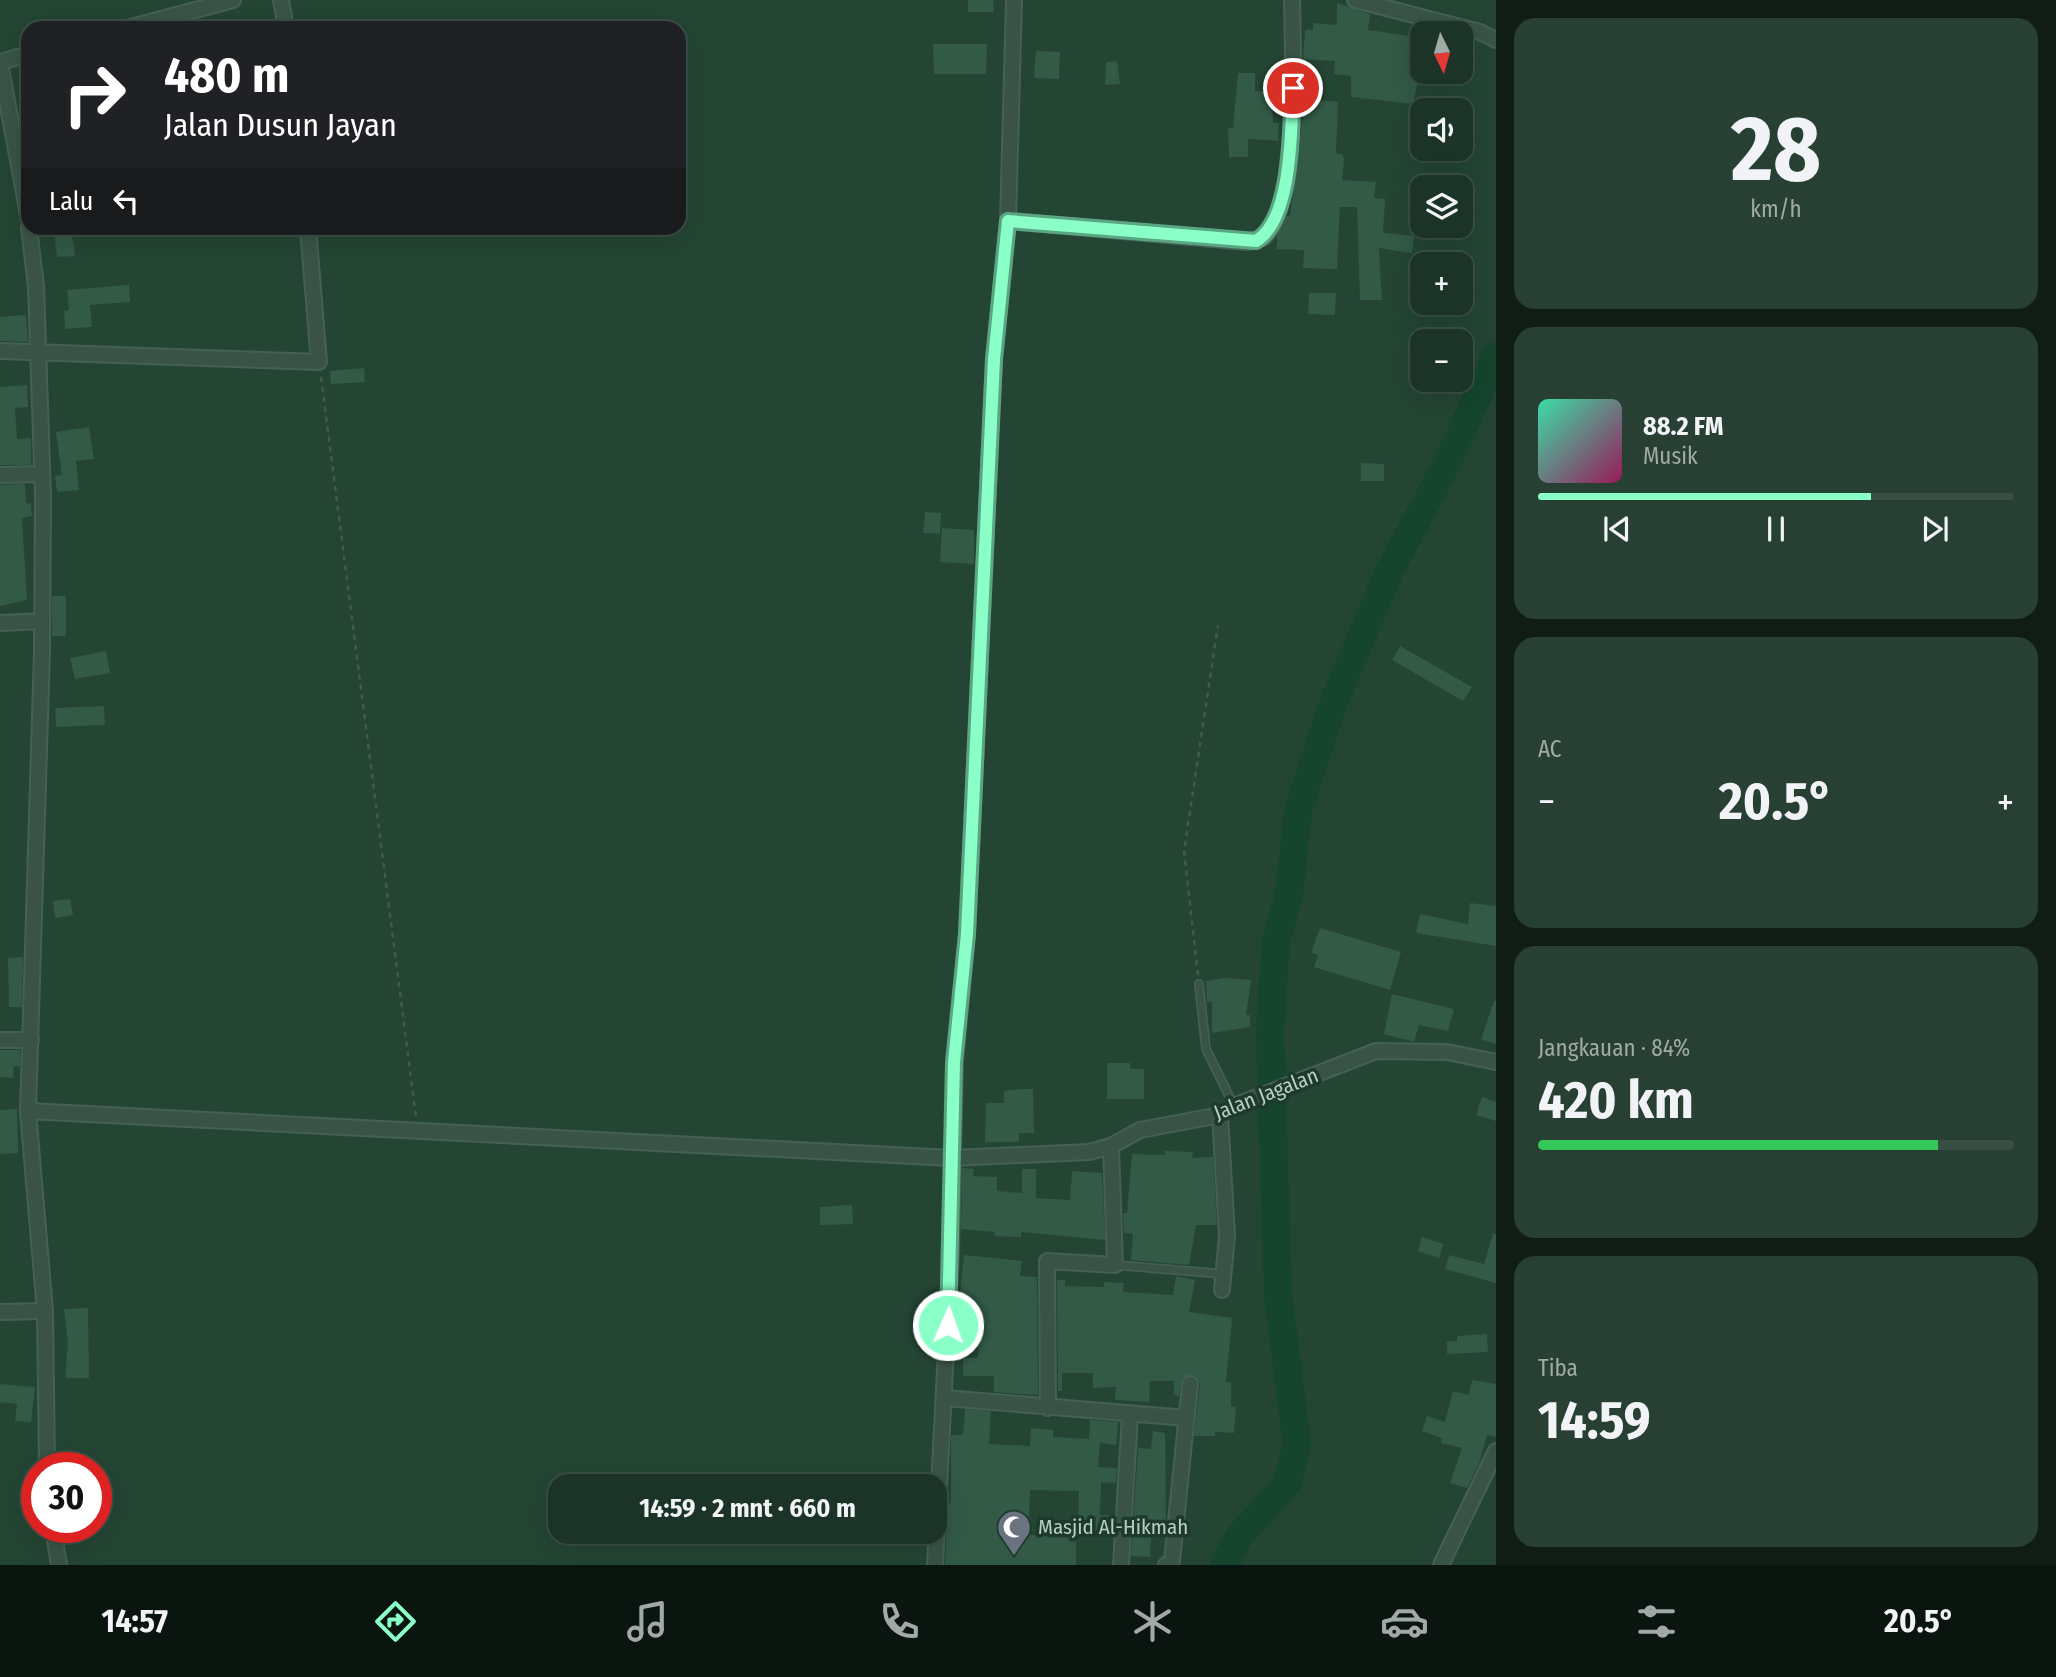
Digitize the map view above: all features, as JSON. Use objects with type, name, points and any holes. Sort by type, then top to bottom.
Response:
[{"type":"street","points":[[154,21],[233,0]]},
{"type":"street","points":[[281,0],[285,21]]},
{"type":"street","points":[[935,1565],[945,1398],[954,1062],[967,934],[994,359],[1008,221],[1014,0]]},
{"type":"street","points":[[1008,221],[1247,242],[1264,237],[1274,220],[1287,167],[1293,67],[1292,0]]},
{"type":"street","points":[[1355,0],[1393,5],[1480,32],[1496,40]]},
{"type":"street","points":[[21,56],[0,62],[21,177]]},
{"type":"street","points":[[30,235],[36,286],[42,474],[42,621],[28,1111],[45,1311],[47,1452]]},
{"type":"street","points":[[0,351],[319,362],[309,235]]},
{"type":"street","points":[[0,475],[42,474]]},
{"type":"street","points":[[0,622],[42,621]]},
{"type":"street","points":[[0,1040],[31,1040]]},
{"type":"street","name":"Jalan Jagalan","points":[[28,1111],[952,1158],[1089,1152],[1111,1146],[1140,1130],[1220,1115],[1234,1106],[1376,1051],[1389,1049],[1447,1052],[1496,1062]]},
{"type":"street","points":[[1220,1115],[1227,1235],[1222,1290]]},
{"type":"street","points":[[1048,1408],[1047,1261],[1115,1265],[1111,1146]]},
{"type":"street","points":[[0,1312],[45,1311]]},
{"type":"street","points":[[1166,1565],[1172,1561],[1190,1384]]},
{"type":"street","points":[[945,1398],[1187,1418]]},
{"type":"street","points":[[1121,1565],[1130,1415]]},
{"type":"street","points":[[1441,1565],[1496,1451]]},
{"type":"street","points":[[55,1543],[59,1565]]},
{"type":"lane","points":[[1199,984],[1206,1049],[1234,1106]]},
{"type":"lane","points":[[1115,1265],[1223,1274]]},
{"type":"path","points":[[319,362],[418,1130]]},
{"type":"path","points":[[1199,984],[1184,851],[1218,625]]},
{"type":"building","points":[[968,0],[993,0],[994,12],[968,12]]},
{"type":"building","points":[[1337,3],[1370,14],[1368,30],[1410,36],[1410,84],[1417,84],[1410,104],[1351,97],[1351,76],[1334,74],[1335,61],[1303,59],[1305,30],[1313,30],[1313,23],[1337,25]]},
{"type":"building","points":[[933,44],[987,44],[986,74],[934,74]]},
{"type":"building","points":[[1036,51],[1060,52],[1059,79],[1034,78]]},
{"type":"building","points":[[1117,61],[1120,84],[1105,85],[1106,62]]},
{"type":"building","points":[[1238,73],[1255,73],[1255,91],[1272,91],[1273,123],[1279,123],[1278,141],[1248,139],[1248,157],[1229,157],[1228,128],[1233,128]]},
{"type":"building","points":[[1305,99],[1338,102],[1336,153],[1342,154],[1344,159],[1342,180],[1376,182],[1374,198],[1385,199],[1383,233],[1414,238],[1412,252],[1379,248],[1382,300],[1360,300],[1357,207],[1340,207],[1337,269],[1303,268],[1304,250],[1277,249],[1277,234],[1286,216],[1290,216]]},
{"type":"building","points":[[55,235],[72,235],[75,256],[57,257]]},
{"type":"building","points":[[129,285],[130,302],[90,305],[92,327],[65,329],[64,311],[69,310],[67,290]]},
{"type":"building","points":[[1309,293],[1336,293],[1335,315],[1308,314]]},
{"type":"building","points":[[26,315],[28,342],[0,341],[0,317]]},
{"type":"building","points":[[364,368],[365,382],[331,384],[330,371]]},
{"type":"building","points":[[27,385],[28,407],[15,408],[17,439],[31,438],[31,465],[0,465],[0,387]]},
{"type":"building","points":[[89,427],[94,459],[76,461],[79,490],[57,492],[55,476],[62,475],[56,432]]},
{"type":"building","points":[[1361,463],[1384,464],[1384,481],[1361,481]]},
{"type":"building","points":[[25,484],[26,504],[31,503],[32,516],[22,518],[27,600],[0,606],[0,485]]},
{"type":"building","points":[[925,512],[941,513],[940,534],[923,533]]},
{"type":"building","points":[[942,528],[974,530],[974,564],[940,562]]},
{"type":"building","points":[[52,596],[66,596],[66,636],[52,636]]},
{"type":"building","points":[[1400,646],[1472,687],[1463,701],[1392,660]]},
{"type":"building","points":[[106,651],[110,673],[75,679],[70,658]]},
{"type":"building","points":[[104,706],[105,725],[56,727],[55,708]]},
{"type":"building","points":[[70,899],[73,915],[55,918],[53,901]]},
{"type":"building","points":[[1470,903],[1496,906],[1496,946],[1416,933],[1420,914],[1468,924]]},
{"type":"building","points":[[1320,928],[1401,952],[1390,990],[1314,967],[1318,955],[1311,953]]},
{"type":"building","points":[[23,957],[22,1007],[9,1007],[8,958]]},
{"type":"building","points":[[1225,978],[1251,980],[1246,1015],[1250,1015],[1250,1027],[1212,1033],[1212,1002],[1207,1002],[1206,981]]},
{"type":"building","points":[[1392,994],[1454,1009],[1448,1031],[1419,1025],[1414,1042],[1384,1034]]},
{"type":"building","points":[[1496,1001],[1496,1044],[1481,1039]]},
{"type":"building","points":[[0,1050],[20,1050],[20,1066],[14,1066],[13,1078],[0,1077]]},
{"type":"building","points":[[1107,1063],[1130,1063],[1130,1069],[1144,1069],[1144,1099],[1107,1099]]},
{"type":"building","points":[[1033,1089],[1034,1133],[1019,1133],[1019,1142],[985,1142],[986,1103],[1004,1103],[1004,1091]]},
{"type":"building","points":[[1482,1097],[1496,1102],[1496,1121],[1476,1115]]},
{"type":"building","points":[[17,1109],[18,1153],[0,1154],[0,1110]]},
{"type":"building","points":[[1165,1151],[1193,1152],[1192,1158],[1213,1157],[1217,1225],[1196,1225],[1189,1265],[1131,1260],[1133,1234],[1124,1233],[1123,1213],[1127,1213],[1132,1154],[1165,1155]]},
{"type":"building","points":[[962,1168],[974,1169],[973,1176],[997,1177],[997,1191],[1022,1193],[1022,1169],[1036,1169],[1036,1198],[1070,1200],[1072,1171],[1102,1173],[1105,1240],[1021,1232],[1021,1237],[994,1236],[995,1232],[961,1229]]},
{"type":"building","points":[[852,1205],[853,1224],[820,1225],[820,1207]]},
{"type":"building","points":[[1493,1234],[1496,1234],[1496,1283],[1445,1269],[1449,1255],[1484,1264]]},
{"type":"building","points":[[1422,1237],[1443,1244],[1439,1258],[1418,1251]]},
{"type":"building","points":[[964,1255],[1022,1261],[1020,1276],[1037,1277],[1038,1395],[994,1392],[994,1376],[963,1376],[963,1358],[978,1358],[979,1335],[956,1333]]},
{"type":"building","points":[[1176,1276],[1195,1280],[1189,1312],[1232,1318],[1226,1382],[1231,1382],[1231,1406],[1236,1407],[1234,1433],[1215,1432],[1215,1436],[1194,1436],[1200,1384],[1192,1375],[1182,1379],[1179,1396],[1174,1395],[1174,1381],[1150,1381],[1149,1402],[1115,1400],[1116,1387],[1093,1388],[1093,1373],[1062,1373],[1062,1391],[1058,1391],[1057,1280],[1065,1280],[1065,1286],[1104,1287],[1104,1282],[1124,1283],[1123,1292],[1173,1295]]},
{"type":"building","points":[[88,1308],[89,1378],[65,1378],[68,1342],[64,1309]]},
{"type":"building","points":[[1487,1334],[1488,1352],[1447,1354],[1447,1342],[1457,1341],[1457,1336]]},
{"type":"building","points":[[1472,1380],[1496,1384],[1496,1437],[1487,1435],[1479,1464],[1467,1488],[1450,1483],[1462,1448],[1441,1443],[1442,1438],[1422,1431],[1427,1416],[1445,1422],[1453,1391],[1469,1395]]},
{"type":"building","points":[[0,1384],[35,1387],[31,1422],[15,1421],[17,1404],[0,1402]]},
{"type":"building","points":[[965,1409],[991,1411],[989,1444],[1030,1446],[1031,1428],[1053,1430],[1053,1437],[1089,1439],[1090,1420],[1118,1422],[1116,1445],[1100,1443],[1098,1467],[1117,1468],[1116,1483],[1101,1482],[1100,1515],[1114,1515],[1113,1533],[1078,1533],[1079,1491],[1030,1490],[1028,1535],[1076,1536],[1076,1565],[945,1565],[948,1503],[951,1503],[951,1435],[963,1435]]},
{"type":"building","points":[[1153,1431],[1165,1433],[1166,1521],[1152,1521],[1150,1557],[1131,1556],[1138,1448],[1151,1449]]},
{"type":"waterway","points":[[1224,1565],[1241,1534],[1287,1484],[1297,1444],[1278,1295],[1270,1033],[1276,941],[1289,895],[1298,811],[1331,709],[1389,572],[1447,463],[1496,356]]},
{"type":"place","name":"Masjid Al-Hikmah","points":[[1014,1557]]},
{"type":"route","points":[[948,1325],[953,1198],[954,1062],[967,934],[994,359],[1008,221],[1256,241],[1270,230],[1283,190],[1293,88]]}]
